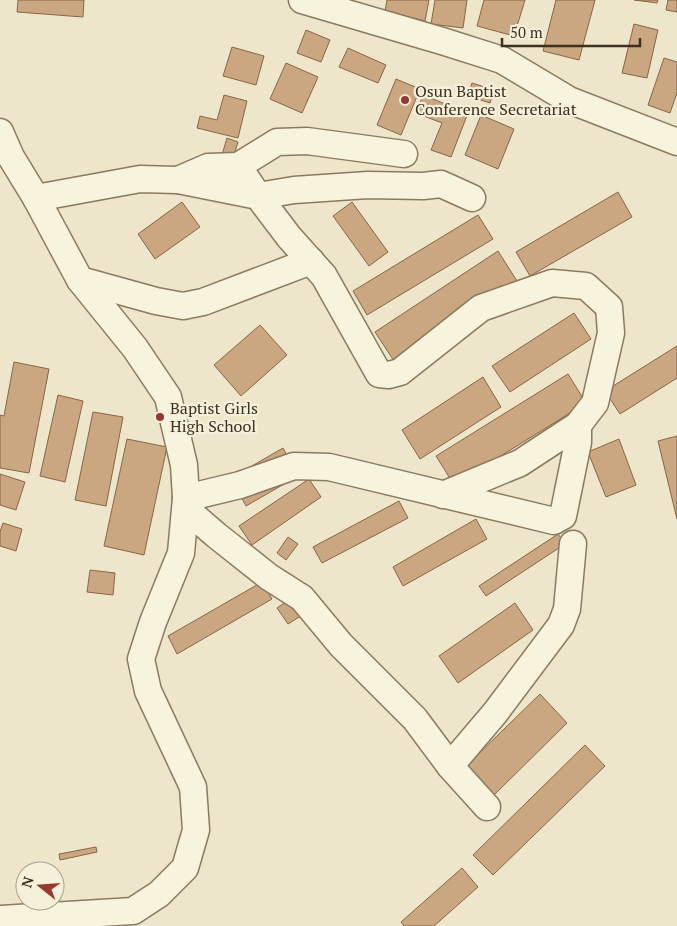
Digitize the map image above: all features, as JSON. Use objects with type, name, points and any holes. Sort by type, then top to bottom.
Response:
[{"type":"street","points":[[302,0],[313,5],[502,60],[568,100],[677,142]]},
{"type":"street","points":[[0,132],[5,159],[36,198],[80,280],[135,348],[168,397],[184,465],[186,498],[181,553],[153,622],[141,659],[148,691],[193,787],[196,830],[184,868],[159,894],[133,911],[0,919]]},
{"type":"street","points":[[178,180],[208,167],[238,166],[278,142],[307,140],[404,154]]},
{"type":"street","points":[[238,166],[289,237],[324,276],[379,374],[390,375],[400,372],[481,308],[552,283],[586,286],[610,307],[611,334],[595,403],[578,425],[520,463],[443,495]]},
{"type":"street","points":[[36,198],[140,179],[178,180],[258,196],[294,190],[368,185],[423,186],[441,184],[472,198]]},
{"type":"street","points":[[80,280],[156,301],[183,306],[203,302],[311,261]]},
{"type":"street","points":[[186,498],[240,485],[294,466],[329,467],[554,521],[559,520],[563,516],[578,442],[578,425]]},
{"type":"street","points":[[186,498],[194,516],[216,535],[270,577],[302,598],[341,645],[415,719],[450,766],[487,807]]},
{"type":"street","points":[[450,766],[495,713],[561,625],[567,609],[573,544]]},
{"type":"building","points":[[18,0],[84,0],[83,17],[17,12]]},
{"type":"building","points":[[387,0],[429,0],[425,21],[385,11]]},
{"type":"building","points":[[435,0],[467,0],[463,28],[431,24]]},
{"type":"building","points":[[484,0],[525,0],[514,36],[477,26]]},
{"type":"building","points":[[556,0],[595,0],[579,60],[543,51]]},
{"type":"building","points":[[634,0],[658,0],[657,3]]},
{"type":"building","points":[[668,0],[677,0],[677,12],[666,10]]},
{"type":"building","points":[[634,24],[658,30],[647,78],[622,73]]},
{"type":"building","points":[[306,30],[330,40],[321,62],[297,53]]},
{"type":"building","points":[[232,47],[264,56],[256,85],[223,76]]},
{"type":"building","points":[[348,48],[386,65],[378,83],[339,67]]},
{"type":"building","points":[[664,58],[677,62],[677,93],[670,113],[648,105]]},
{"type":"building","points":[[286,63],[318,77],[302,113],[270,99]]},
{"type":"building","points":[[396,79],[420,89],[401,135],[377,125]]},
{"type":"building","points":[[472,83],[494,90],[490,103],[468,96]]},
{"type":"building","points":[[224,95],[247,101],[238,138],[197,128],[200,116],[217,120]]},
{"type":"building","points":[[423,95],[468,113],[451,157],[431,150],[442,123],[416,113]]},
{"type":"building","points":[[481,115],[514,129],[498,169],[465,155]]},
{"type":"building","points":[[227,138],[238,142],[232,161],[221,158]]},
{"type":"building","points":[[618,192],[632,217],[530,276],[516,252]]},
{"type":"building","points":[[182,202],[200,227],[155,259],[138,234]]},
{"type":"building","points":[[352,202],[388,252],[369,266],[333,216]]},
{"type":"building","points":[[478,215],[493,239],[367,315],[353,291]]},
{"type":"building","points":[[498,251],[517,281],[394,361],[375,332]]},
{"type":"building","points":[[574,313],[591,339],[510,392],[492,366]]},
{"type":"building","points":[[260,325],[287,355],[241,396],[214,365]]},
{"type":"building","points":[[677,346],[677,378],[620,414],[605,391]]},
{"type":"building","points":[[14,362],[49,369],[29,473],[0,468],[0,415],[4,416]]},
{"type":"building","points":[[568,374],[586,403],[454,485],[436,456]]},
{"type":"building","points":[[483,377],[501,407],[420,459],[402,430]]},
{"type":"building","points":[[58,395],[83,401],[65,482],[40,476]]},
{"type":"building","points":[[93,412],[123,417],[106,506],[75,500]]},
{"type":"building","points":[[677,436],[677,519],[658,441]]},
{"type":"building","points":[[127,439],[167,447],[144,555],[104,546]]},
{"type":"building","points":[[619,439],[636,485],[606,497],[588,452]]},
{"type":"building","points":[[283,448],[298,476],[246,506],[231,478]]},
{"type":"building","points":[[0,474],[25,482],[16,510],[0,505]]},
{"type":"building","points":[[309,479],[321,497],[252,545],[239,526]]},
{"type":"building","points":[[399,501],[408,518],[322,563],[313,547]]},
{"type":"building","points":[[476,519],[487,539],[403,586],[393,567]]},
{"type":"building","points":[[3,523],[22,529],[16,551],[0,546],[0,532]]},
{"type":"building","points":[[558,534],[565,544],[486,596],[479,586]]},
{"type":"building","points":[[288,537],[298,544],[286,560],[277,553]]},
{"type":"building","points":[[90,570],[115,573],[113,595],[87,592]]},
{"type":"building","points":[[262,582],[272,599],[177,654],[168,636]]},
{"type":"building","points":[[293,597],[304,614],[288,624],[277,608]]},
{"type":"building","points":[[515,603],[533,630],[458,683],[439,656]]},
{"type":"building","points":[[540,694],[567,723],[493,796],[465,767]]},
{"type":"building","points":[[585,745],[605,766],[493,875],[473,855]]},
{"type":"building","points":[[96,847],[97,852],[60,860],[59,854]]},
{"type":"building","points":[[462,868],[478,887],[434,926],[404,926],[401,922]]},
{"type":"place","name":"Osun Baptist Conference Secretariat","points":[[405,100]]},
{"type":"place","name":"Baptist Girls High School","points":[[160,417]]}]
